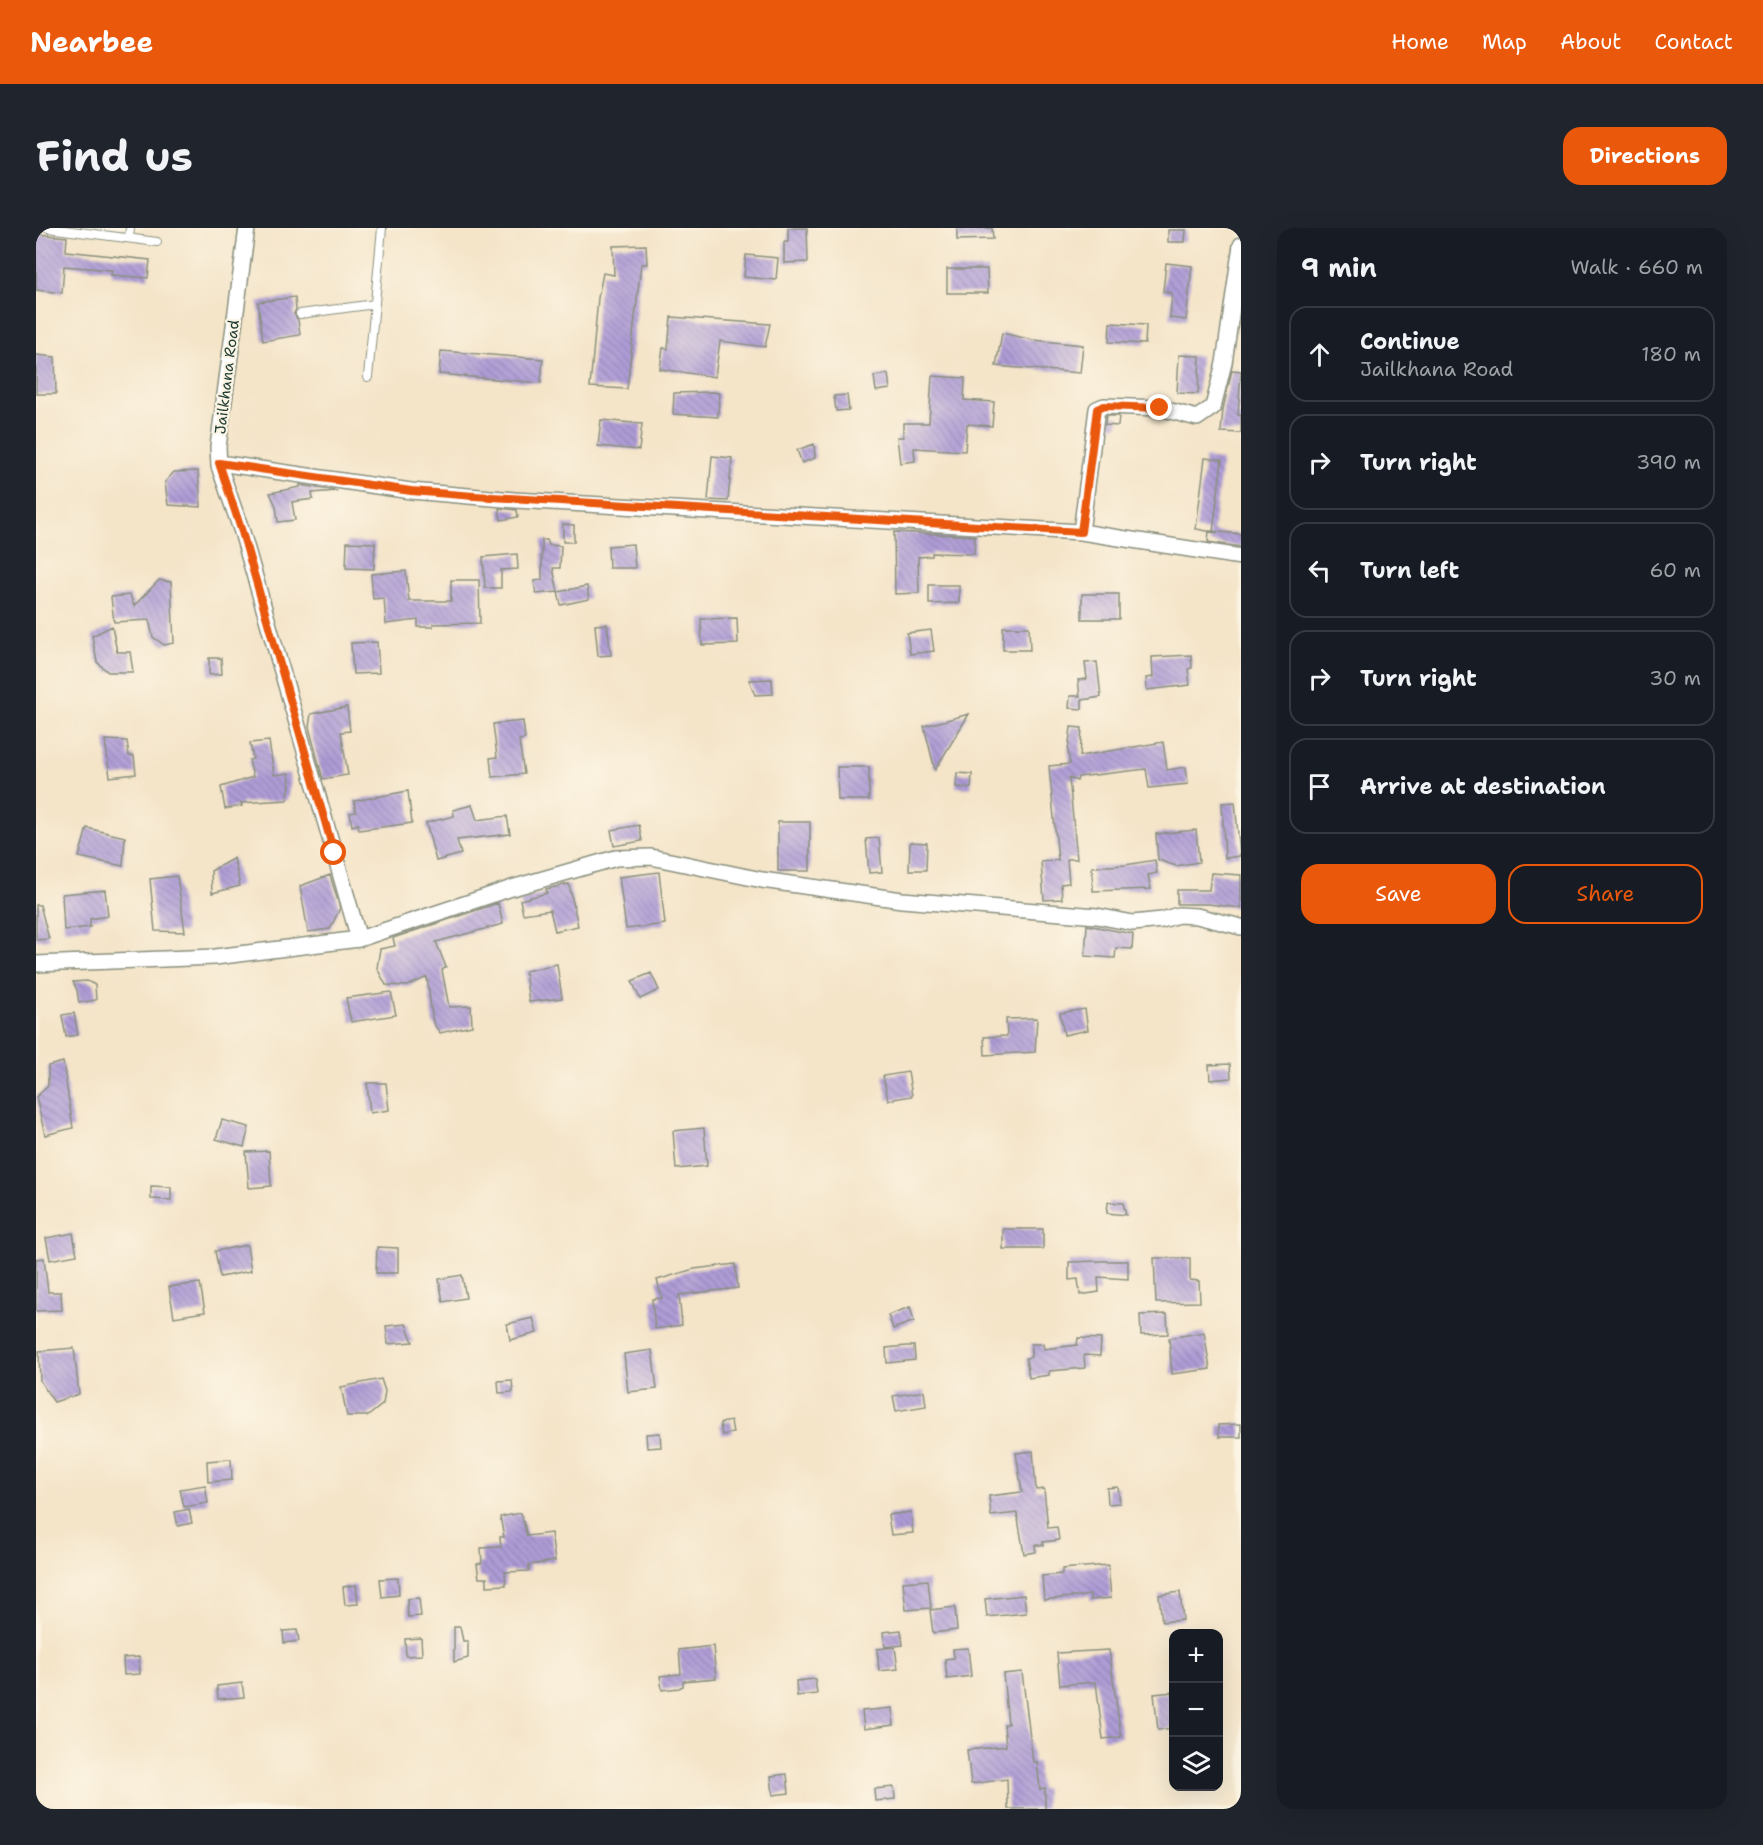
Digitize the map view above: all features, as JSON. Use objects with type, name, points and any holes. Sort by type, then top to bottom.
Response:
[{"type":"street","name":"Jailkhana Road","points":[[247,228],[231,333],[219,463],[242,532],[359,939]]},
{"type":"street","points":[[1081,532],[1097,409],[1104,406],[1160,408],[1197,418],[1213,407],[1224,363],[1241,245]]},
{"type":"street","points":[[219,463],[411,491],[492,498],[1081,532],[1241,557]]},
{"type":"street","points":[[36,964],[215,957],[359,939],[512,888],[616,858],[651,857],[762,880],[902,900],[1097,916],[1133,922],[1162,920],[1178,915],[1197,916],[1241,927]]},
{"type":"lane","points":[[48,228],[157,242]]},
{"type":"lane","points":[[129,238],[130,228]]},
{"type":"lane","points":[[368,377],[382,228]]},
{"type":"lane","points":[[300,314],[375,303]]},
{"type":"building","points":[[788,228],[807,228],[808,262],[784,263],[784,242],[788,242]]},
{"type":"building","points":[[957,228],[992,228],[993,239],[957,240]]},
{"type":"building","points":[[1168,230],[1186,230],[1185,242],[1168,242]]},
{"type":"building","points":[[36,234],[67,237],[66,251],[150,260],[148,278],[111,275],[112,270],[64,266],[62,293],[36,290]]},
{"type":"building","points":[[646,245],[647,264],[641,264],[627,389],[590,387],[598,298],[603,273],[614,275],[613,246]]},
{"type":"building","points":[[746,255],[778,258],[776,280],[744,277]]},
{"type":"building","points":[[1166,263],[1192,266],[1186,320],[1170,318],[1172,293],[1163,292]]},
{"type":"building","points":[[947,269],[987,269],[988,293],[947,293]]},
{"type":"building","points":[[295,297],[294,314],[298,320],[300,335],[263,341],[258,302]]},
{"type":"building","points":[[671,317],[770,324],[765,347],[720,341],[715,377],[660,369],[663,348],[668,349]]},
{"type":"building","points":[[1110,323],[1146,325],[1145,344],[1109,342]]},
{"type":"building","points":[[1002,333],[1033,340],[1083,345],[1080,373],[996,366]]},
{"type":"building","points":[[441,351],[543,359],[541,383],[439,374]]},
{"type":"building","points":[[36,355],[55,357],[56,394],[36,394]]},
{"type":"building","points":[[1179,355],[1200,356],[1198,394],[1177,393]]},
{"type":"building","points":[[1232,370],[1241,371],[1238,415],[1241,415],[1241,433],[1221,432],[1223,409]]},
{"type":"building","points":[[888,374],[890,389],[876,391],[874,376]]},
{"type":"building","points":[[932,376],[965,378],[964,400],[994,402],[992,426],[967,424],[965,451],[914,448],[915,461],[900,463],[897,437],[903,437],[903,423],[929,423]]},
{"type":"building","points":[[674,393],[719,393],[718,417],[673,414]]},
{"type":"building","points":[[847,395],[849,410],[836,411],[834,396]]},
{"type":"building","points":[[1106,416],[1119,416],[1118,426],[1105,425]]},
{"type":"building","points":[[601,420],[642,424],[639,450],[598,446]]},
{"type":"building","points":[[814,444],[815,458],[802,463],[797,450]]},
{"type":"building","points":[[712,456],[732,458],[728,501],[708,500]]},
{"type":"building","points":[[1205,458],[1222,460],[1213,532],[1196,529]]},
{"type":"building","points":[[198,471],[201,507],[168,505],[165,482],[174,472]]},
{"type":"building","points":[[300,485],[337,491],[312,493],[313,499],[292,502],[295,520],[278,522],[276,506],[270,493],[300,487]]},
{"type":"building","points":[[499,508],[517,510],[518,517],[501,520]]},
{"type":"building","points":[[563,524],[574,525],[574,542],[563,542]]},
{"type":"building","points":[[1209,531],[1241,534],[1241,547],[1208,542]]},
{"type":"building","points":[[894,532],[975,536],[974,554],[932,553],[932,556],[918,557],[919,593],[895,594]]},
{"type":"building","points":[[542,540],[547,540],[549,545],[561,546],[560,568],[553,568],[558,592],[536,594],[534,581],[542,580]]},
{"type":"building","points":[[347,542],[375,543],[374,569],[346,568]]},
{"type":"building","points":[[633,544],[635,568],[609,568],[608,546]]},
{"type":"building","points":[[517,554],[518,569],[501,570],[501,588],[485,588],[483,557]]},
{"type":"building","points":[[406,571],[409,601],[451,601],[451,580],[479,580],[480,623],[433,624],[433,627],[418,627],[418,620],[386,624],[384,598],[373,599],[371,574]]},
{"type":"building","points":[[159,580],[171,582],[174,643],[164,645],[153,637],[149,620],[114,622],[111,597],[130,595],[134,606]]},
{"type":"building","points":[[929,585],[959,585],[959,603],[929,604]]},
{"type":"building","points":[[587,586],[589,599],[561,605],[558,592]]},
{"type":"building","points":[[1082,594],[1119,594],[1119,619],[1082,619]]},
{"type":"building","points":[[737,618],[738,644],[702,645],[701,619]]},
{"type":"building","points":[[607,624],[611,655],[598,656],[595,625]]},
{"type":"building","points":[[112,626],[117,652],[130,652],[133,672],[108,672],[97,662],[92,636]]},
{"type":"building","points":[[1003,627],[1029,627],[1030,650],[1003,650]]},
{"type":"building","points":[[931,630],[934,651],[910,654],[907,633]]},
{"type":"building","points":[[377,642],[379,673],[353,674],[351,643]]},
{"type":"building","points":[[1191,655],[1192,668],[1188,669],[1190,685],[1147,690],[1146,678],[1153,677],[1152,657]]},
{"type":"building","points":[[209,658],[221,658],[222,674],[209,675]]},
{"type":"building","points":[[1097,662],[1101,697],[1082,700],[1082,709],[1069,708],[1070,696],[1080,696],[1078,680],[1087,679],[1085,663]]},
{"type":"building","points":[[772,679],[773,694],[755,695],[749,680]]},
{"type":"building","points":[[347,707],[350,731],[341,732],[348,775],[323,779],[309,727],[311,714]]},
{"type":"building","points":[[969,714],[955,737],[935,770],[924,726]]},
{"type":"building","points":[[523,721],[525,739],[519,740],[524,774],[492,777],[490,758],[497,757],[493,724]]},
{"type":"building","points":[[1071,727],[1082,728],[1080,756],[1163,742],[1167,770],[1186,767],[1188,784],[1149,788],[1146,769],[1078,777],[1077,781],[1069,778],[1077,859],[1067,859],[1069,883],[1061,884],[1062,899],[1044,900],[1041,862],[1058,860],[1049,766],[1070,764],[1068,751]]},
{"type":"building","points":[[105,740],[127,741],[129,756],[134,756],[136,774],[110,777]]},
{"type":"building","points":[[269,741],[274,775],[289,773],[290,785],[287,800],[241,803],[242,806],[225,809],[221,787],[253,777],[249,760],[253,759],[250,743]]},
{"type":"building","points":[[837,767],[869,767],[869,800],[838,800]]},
{"type":"building","points":[[957,773],[972,774],[971,788],[956,787]]},
{"type":"building","points":[[408,791],[412,823],[359,830],[358,824],[352,826],[350,813],[356,812],[354,801]]},
{"type":"building","points":[[1235,802],[1240,856],[1225,858],[1222,803]]},
{"type":"building","points":[[472,805],[477,820],[507,816],[510,834],[457,840],[461,854],[436,861],[426,823],[454,816],[453,810]]},
{"type":"building","points":[[778,822],[810,822],[810,871],[778,871]]},
{"type":"building","points":[[639,825],[642,841],[614,846],[611,830]]},
{"type":"building","points":[[87,828],[125,837],[123,866],[79,857]]},
{"type":"building","points":[[1196,830],[1199,862],[1176,866],[1158,860],[1156,834]]},
{"type":"building","points":[[879,838],[882,872],[869,873],[866,839]]},
{"type":"building","points":[[910,842],[927,843],[926,870],[909,870]]},
{"type":"building","points":[[234,858],[240,886],[212,893],[211,871]]},
{"type":"building","points":[[1155,860],[1157,873],[1148,875],[1151,889],[1093,891],[1092,867]]},
{"type":"building","points":[[659,872],[665,924],[626,929],[619,877]]},
{"type":"building","points":[[1211,873],[1241,875],[1241,908],[1208,904],[1177,904],[1177,890],[1209,890]]},
{"type":"building","points":[[330,875],[340,908],[330,929],[308,932],[300,886]]},
{"type":"building","points":[[177,876],[185,932],[155,931],[150,879]]},
{"type":"building","points":[[569,884],[578,926],[555,931],[550,910],[523,914],[520,900],[547,893],[546,889]]},
{"type":"building","points":[[105,890],[108,916],[90,919],[90,927],[64,930],[62,894]]},
{"type":"building","points":[[498,903],[503,924],[436,942],[446,967],[442,970],[449,1007],[471,1006],[472,1026],[440,1033],[433,1023],[427,977],[408,986],[386,985],[377,968],[380,949],[395,946],[393,938]]},
{"type":"building","points":[[36,905],[40,905],[49,939],[36,940]]},
{"type":"building","points":[[1087,925],[1133,934],[1132,949],[1116,948],[1115,958],[1085,956]]},
{"type":"building","points":[[557,964],[562,998],[529,1002],[525,971]]},
{"type":"building","points":[[651,973],[659,990],[640,999],[632,981]]},
{"type":"building","points":[[87,981],[95,985],[96,1000],[79,1003],[73,982]]},
{"type":"building","points":[[391,992],[396,1015],[351,1022],[346,998]]},
{"type":"building","points":[[1085,1009],[1088,1030],[1064,1035],[1060,1013]]},
{"type":"building","points":[[74,1013],[78,1035],[66,1037],[62,1015]]},
{"type":"building","points":[[1037,1018],[1035,1052],[985,1055],[984,1037],[1007,1036],[1006,1019]]},
{"type":"building","points":[[63,1062],[73,1128],[45,1135],[36,1097],[48,1086],[48,1066]]},
{"type":"building","points":[[1230,1064],[1231,1078],[1210,1080],[1209,1065]]},
{"type":"building","points":[[908,1072],[912,1096],[888,1100],[883,1076]]},
{"type":"building","points":[[367,1083],[386,1083],[389,1110],[370,1113]]},
{"type":"building","points":[[222,1120],[249,1127],[244,1147],[216,1139]]},
{"type":"building","points":[[704,1128],[707,1166],[676,1169],[673,1131]]},
{"type":"building","points":[[269,1151],[271,1186],[249,1188],[246,1152]]},
{"type":"building","points":[[151,1186],[171,1187],[171,1200],[151,1199]]},
{"type":"building","points":[[1108,1202],[1123,1203],[1126,1215],[1107,1213]]},
{"type":"building","points":[[1003,1229],[1043,1229],[1043,1249],[1003,1249]]},
{"type":"building","points":[[73,1233],[77,1255],[50,1260],[46,1238]]},
{"type":"building","points":[[247,1245],[251,1271],[220,1277],[215,1251]]},
{"type":"building","points":[[377,1247],[398,1248],[398,1273],[376,1273]]},
{"type":"building","points":[[44,1258],[48,1292],[61,1292],[62,1310],[36,1311],[36,1259]]},
{"type":"building","points":[[1154,1258],[1190,1258],[1190,1280],[1199,1281],[1200,1302],[1156,1303]]},
{"type":"building","points":[[1128,1261],[1128,1279],[1098,1277],[1099,1292],[1080,1295],[1078,1279],[1069,1280],[1069,1262]]},
{"type":"building","points":[[735,1264],[738,1288],[679,1295],[682,1325],[655,1329],[652,1299],[662,1298],[657,1280],[694,1269]]},
{"type":"building","points":[[462,1275],[466,1298],[443,1302],[439,1279]]},
{"type":"building","points":[[200,1283],[205,1312],[174,1317],[169,1287]]},
{"type":"building","points":[[910,1307],[914,1321],[893,1329],[888,1315]]},
{"type":"building","points":[[1167,1314],[1168,1334],[1141,1335],[1140,1315]]},
{"type":"building","points":[[533,1318],[537,1333],[510,1340],[507,1324]]},
{"type":"building","points":[[406,1324],[413,1342],[388,1344],[386,1326]]},
{"type":"building","points":[[1204,1332],[1210,1369],[1172,1374],[1169,1338]]},
{"type":"building","points":[[1078,1338],[1101,1339],[1100,1356],[1084,1355],[1085,1368],[1049,1371],[1049,1375],[1029,1378],[1026,1358],[1031,1357],[1031,1344],[1043,1344],[1044,1349],[1077,1345]]},
{"type":"building","points":[[914,1346],[915,1360],[887,1363],[886,1348]]},
{"type":"building","points":[[74,1348],[79,1394],[54,1402],[40,1381],[39,1351]]},
{"type":"building","points":[[652,1350],[657,1389],[628,1392],[624,1354]]},
{"type":"building","points":[[381,1379],[385,1391],[383,1404],[368,1416],[347,1416],[341,1387]]},
{"type":"building","points":[[512,1380],[513,1392],[499,1393],[498,1381]]},
{"type":"building","points":[[924,1391],[926,1406],[896,1411],[893,1396]]},
{"type":"building","points":[[731,1421],[733,1433],[722,1435],[720,1423]]},
{"type":"building","points":[[1241,1424],[1241,1437],[1219,1437],[1218,1425]]},
{"type":"building","points":[[660,1433],[661,1447],[647,1448],[646,1434]]},
{"type":"building","points":[[1033,1451],[1036,1490],[1044,1489],[1048,1528],[1057,1527],[1059,1540],[1043,1542],[1044,1545],[1035,1545],[1036,1552],[1024,1554],[1017,1513],[991,1516],[989,1496],[1022,1492],[1016,1453]]},
{"type":"building","points":[[231,1459],[232,1480],[208,1482],[207,1461]]},
{"type":"building","points":[[205,1485],[208,1503],[184,1507],[180,1489]]},
{"type":"building","points":[[1118,1487],[1120,1503],[1108,1504],[1107,1488]]},
{"type":"building","points":[[189,1509],[192,1523],[178,1526],[175,1512]]},
{"type":"building","points":[[911,1512],[913,1533],[891,1535],[888,1515]]},
{"type":"building","points":[[521,1513],[527,1536],[551,1533],[555,1561],[529,1565],[529,1571],[505,1572],[506,1585],[487,1586],[487,1578],[479,1578],[477,1564],[482,1563],[481,1548],[501,1547],[500,1537],[504,1537],[500,1517]]},
{"type":"building","points":[[1108,1565],[1111,1598],[1090,1600],[1090,1595],[1044,1600],[1042,1576],[1062,1574],[1062,1569]]},
{"type":"building","points":[[398,1578],[399,1595],[382,1597],[380,1579]]},
{"type":"building","points":[[928,1580],[931,1608],[906,1610],[903,1582]]},
{"type":"building","points":[[356,1585],[358,1604],[345,1605],[343,1587]]},
{"type":"building","points":[[1180,1592],[1183,1620],[1162,1622],[1159,1595]]},
{"type":"building","points":[[1024,1595],[1026,1613],[987,1617],[985,1599]]},
{"type":"building","points":[[419,1598],[421,1616],[408,1617],[407,1599]]},
{"type":"building","points":[[955,1607],[957,1630],[933,1633],[930,1610]]},
{"type":"building","points":[[454,1627],[460,1627],[463,1641],[468,1641],[468,1658],[454,1662]]},
{"type":"building","points":[[297,1630],[299,1641],[284,1643],[283,1631]]},
{"type":"building","points":[[901,1630],[903,1645],[885,1647],[883,1632]]},
{"type":"building","points":[[421,1638],[422,1655],[406,1656],[405,1639]]},
{"type":"building","points":[[713,1646],[716,1678],[683,1681],[683,1686],[679,1688],[662,1690],[660,1676],[681,1674],[679,1650]]},
{"type":"building","points":[[895,1647],[898,1669],[879,1671],[877,1649]]},
{"type":"building","points":[[968,1648],[971,1676],[947,1679],[945,1659],[954,1658],[953,1649]]},
{"type":"building","points":[[1109,1650],[1121,1737],[1103,1739],[1096,1682],[1060,1685],[1057,1653]]},
{"type":"building","points":[[139,1657],[140,1674],[124,1675],[123,1658]]},
{"type":"building","points":[[1022,1672],[1033,1762],[1037,1762],[1040,1789],[1045,1788],[1045,1809],[1008,1809],[1007,1779],[971,1784],[967,1750],[1006,1746],[1004,1725],[1008,1724],[1003,1674]]},
{"type":"building","points":[[815,1679],[817,1694],[797,1696],[796,1681]]},
{"type":"building","points":[[242,1683],[244,1697],[218,1699],[217,1686]]},
{"type":"building","points":[[1169,1692],[1169,1729],[1158,1730],[1154,1694]]},
{"type":"building","points":[[892,1708],[894,1725],[864,1729],[862,1711]]},
{"type":"building","points":[[787,1774],[789,1793],[773,1795],[771,1776]]},
{"type":"building","points":[[894,1787],[895,1799],[875,1801],[874,1789]]},
{"type":"route","points":[[334,853],[242,532],[219,463],[411,491],[515,500],[1081,532],[1097,409],[1104,406],[1160,408]]}]
